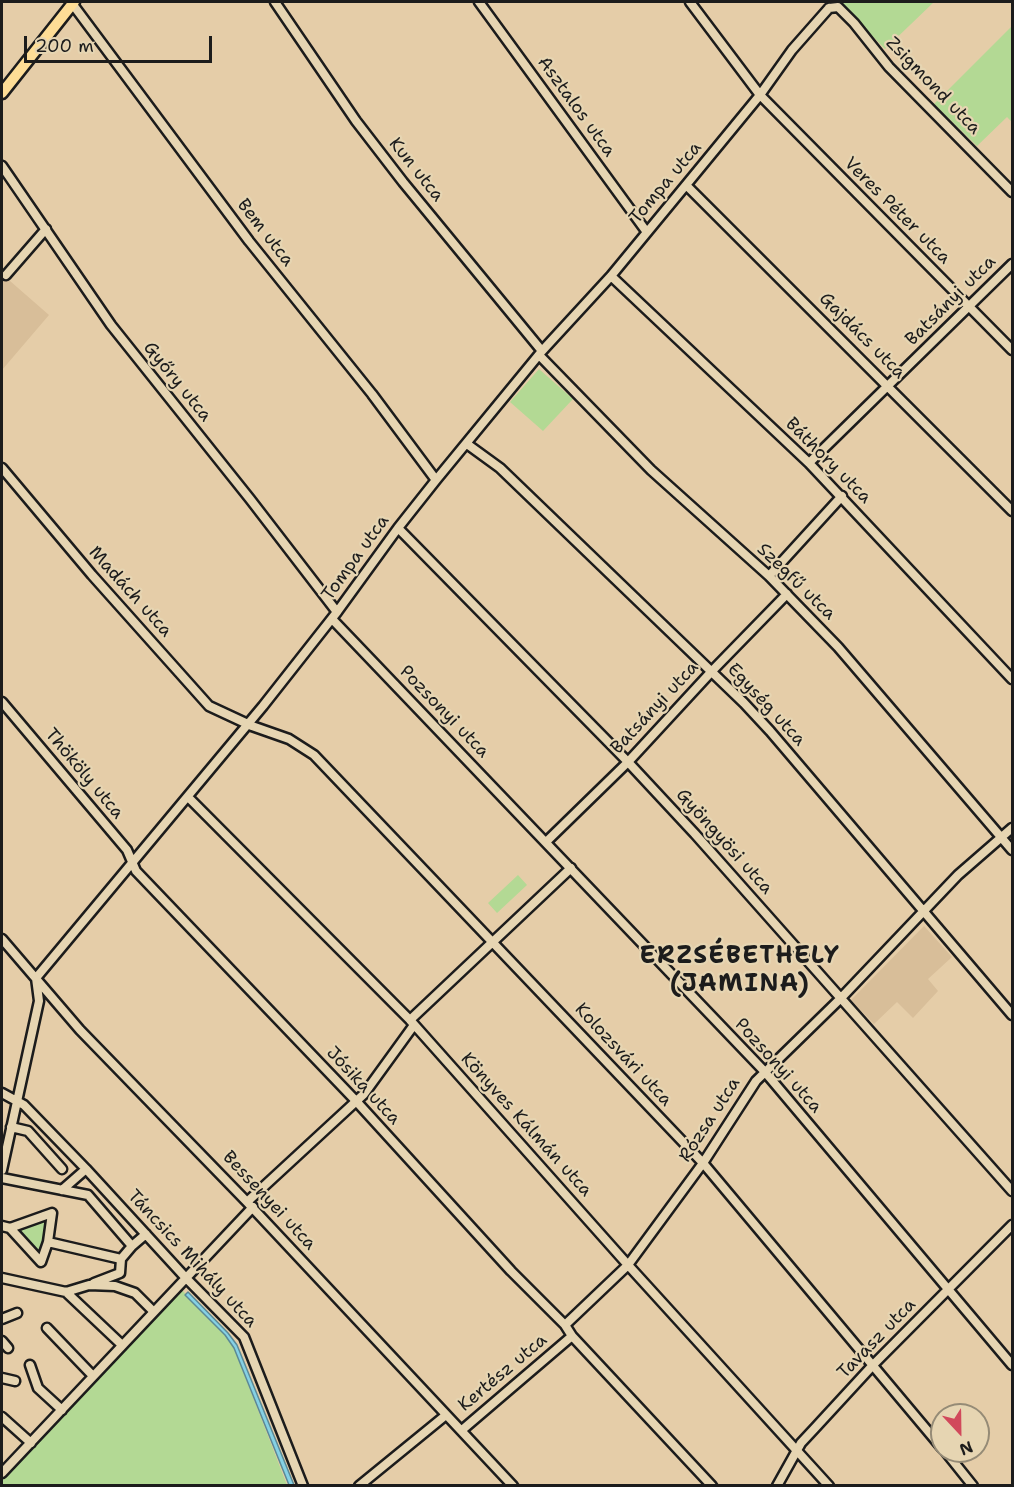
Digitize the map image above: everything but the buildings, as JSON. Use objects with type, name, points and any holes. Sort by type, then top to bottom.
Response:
[{"type":"main road","points":[[2,93],[73,2]]},
{"type":"street","name":"Bem utca","points":[[73,2],[249,241],[372,394],[436,480]]},
{"type":"street","name":"Kun utca","points":[[275,2],[356,121],[540,353]]},
{"type":"street","name":"Asztalos utca","points":[[479,2],[646,231]]},
{"type":"street","name":"Veres Péter utca","points":[[690,2],[759,95],[1012,350]]},
{"type":"street","name":"Tompa utca","points":[[36,978],[134,866],[335,616],[398,528],[540,353],[611,276],[646,231],[687,185],[759,95],[826,5]]},
{"type":"street","name":"Zsigmond utca","points":[[826,5],[838,7],[848,16],[889,67],[1012,192]]},
{"type":"street","name":"Győry utca","points":[[2,165],[111,325],[250,499],[335,616]]},
{"type":"street","name":"Gajdács utca","points":[[687,185],[1012,511]]},
{"type":"street","points":[[6,275],[46,229]]},
{"type":"street","name":"Batsányi utca","points":[[809,463],[1012,264]]},
{"type":"street","name":"Báthory utca","points":[[611,276],[842,496],[1012,679]]},
{"type":"street","name":"Szegfű utca","points":[[540,353],[651,470],[769,576],[838,646],[1012,850]]},
{"type":"street","name":"Egység utca","points":[[467,444],[500,468],[712,671],[770,731],[1012,1015]]},
{"type":"street","name":"Madách utca","points":[[2,468],[92,575],[209,705],[247,724]]},
{"type":"street","points":[[769,576],[842,496]]},
{"type":"street","name":"Gyöngyösi utca","points":[[398,528],[628,762],[1012,1191]]},
{"type":"street","name":"Batsányi utca","points":[[546,842],[628,762],[787,594]]},
{"type":"street","name":"Pozsonyi utca","points":[[335,616],[656,960],[765,1072],[1012,1365]]},
{"type":"street","name":"Thököly utca","points":[[2,702],[127,850],[134,866]]},
{"type":"street","name":"Kolozsvári utca","points":[[247,724],[289,739],[314,755],[703,1163],[930,1433]]},
{"type":"street","name":"Könyves Kálmán utca","points":[[188,797],[412,1023],[628,1265],[829,1485]]},
{"type":"street","name":"Rózsa utca","points":[[628,1265],[703,1163],[756,1081],[841,998],[958,875],[1012,828]]},
{"type":"street","name":"Jósika utca","points":[[134,866],[356,1101],[511,1271],[565,1325]]},
{"type":"street","points":[[2,1473],[250,1205],[364,1094],[412,1023],[493,941],[571,868]]},
{"type":"street","name":"Bessenyei utca","points":[[2,939],[80,1030],[250,1205],[513,1485]]},
{"type":"street","points":[[2,1170],[39,1001],[36,978]]},
{"type":"street","name":"Táncsics Mihály utca","points":[[2,1092],[18,1100],[244,1337],[303,1485]]},
{"type":"street","points":[[11,1127],[28,1131],[62,1169]]},
{"type":"street","points":[[63,1190],[86,1169]]},
{"type":"street","points":[[2,1178],[88,1195],[132,1246]]},
{"type":"street","points":[[52,1213],[48,1242],[41,1262],[6,1227],[52,1213]]},
{"type":"street","name":"Tavasz utca","points":[[777,1485],[797,1451],[873,1365],[1012,1225]]},
{"type":"street","points":[[112,1281],[121,1270],[121,1259],[146,1234]]},
{"type":"street","points":[[48,1242],[121,1259]]},
{"type":"street","name":"Kertész utca","points":[[462,1430],[572,1336],[565,1325],[628,1265]]},
{"type":"street","points":[[2,1278],[66,1292],[112,1281],[135,1293],[153,1311]]},
{"type":"street","points":[[66,1292],[122,1345]]},
{"type":"street","points":[[2,1319],[17,1313]]},
{"type":"street","points":[[47,1328],[93,1376]]},
{"type":"street","points":[[572,1336],[712,1485]]},
{"type":"street","points":[[30,1365],[39,1389],[62,1410]]},
{"type":"street","points":[[2,1378],[15,1382]]},
{"type":"street","name":"Kertész utca","points":[[359,1485],[446,1415]]},
{"type":"street","points":[[2,1417],[31,1443]]},
{"type":"street","name":"Kolozsvári utca","points":[[955,1463],[974,1485]]},
{"type":"shaded area","points":[[2,274],[49,315],[2,370]]},
{"type":"shaded area","points":[[924,926],[952,957],[928,979],[938,991],[913,1018],[897,1002],[874,1024],[851,1000]]},
{"type":"green space","points":[[839,2],[934,2],[885,49]]},
{"type":"green space","points":[[1012,26],[1012,122],[1007,117],[977,146],[934,104]]},
{"type":"green space","points":[[539,369],[573,399],[543,431],[510,402]]},
{"type":"green space","points":[[518,875],[527,885],[497,913],[488,903]]},
{"type":"green space","points":[[42,1220],[48,1225],[42,1251],[34,1253],[15,1230]]},
{"type":"green space","points":[[181,1289],[225,1335],[234,1348],[287,1485],[2,1486],[2,1476]]},
{"type":"water","points":[[188,1292],[237,1345],[294,1485],[289,1485],[234,1348],[225,1335],[185,1295]]},
{"type":"district","name":"ERZSÉBETHELY (JAMINA)","points":[[740,971]]}]
